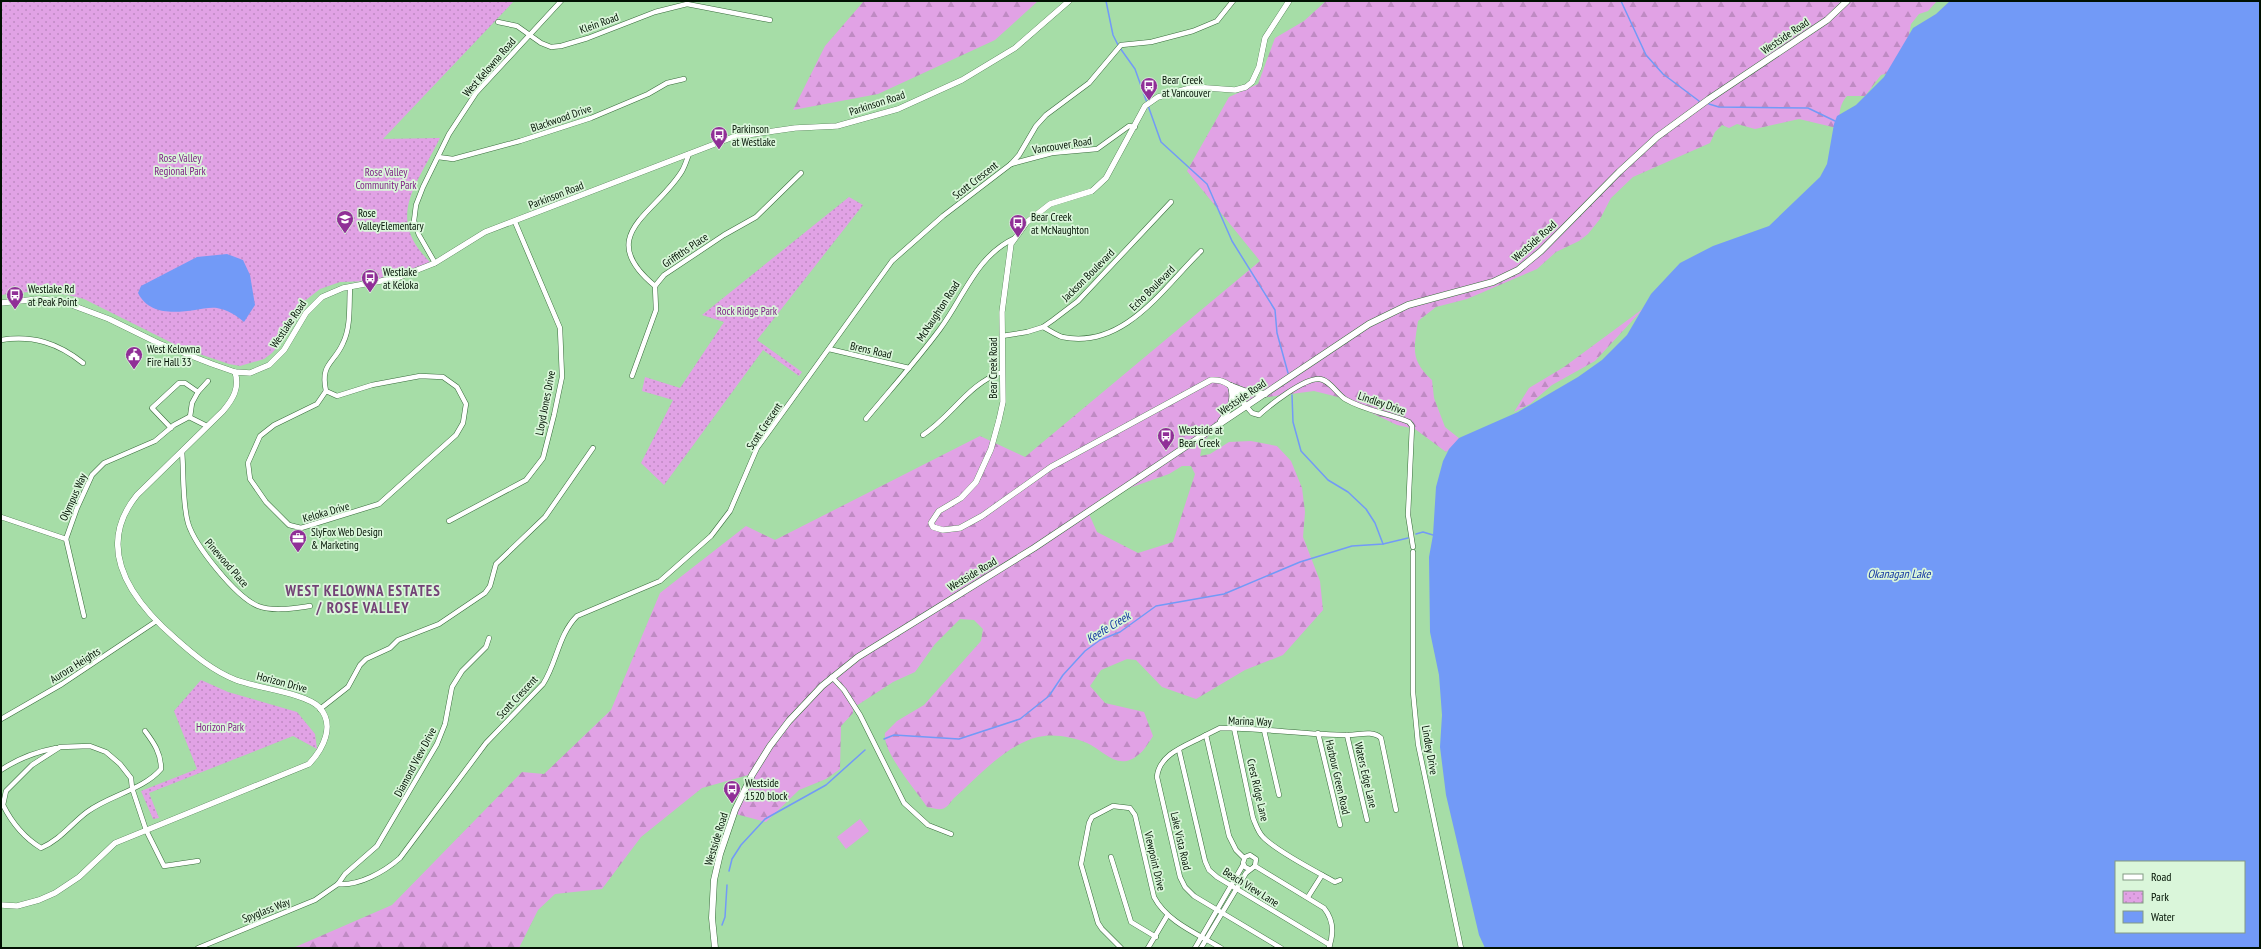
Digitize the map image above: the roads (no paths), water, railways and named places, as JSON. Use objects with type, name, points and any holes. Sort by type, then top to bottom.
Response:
[{"type":"main road","name":"Westside Road","points":[[715,948],[712,918],[714,880],[720,854],[735,810],[752,775],[770,746],[794,715],[832,677],[858,657],[1034,548],[1218,426],[1345,339],[1388,314],[1408,305],[1493,282],[1518,270],[1541,251],[1619,172],[1657,138],[1709,99],[1828,20],[1847,1]]},
{"type":"main road","points":[[1218,426],[1233,402],[1231,386],[1244,391],[1265,394]]},
{"type":"street","name":"West Kelowna Road","points":[[434,263],[419,235],[414,221],[416,205],[449,134],[476,93],[561,1]]},
{"type":"street","name":"Parkinson Road","points":[[434,263],[485,232],[515,222],[732,137],[795,128],[837,126],[898,109],[962,80],[1015,48],[1069,1]]},
{"type":"street","name":"Scott Crescent","points":[[338,884],[350,885],[392,866],[400,858],[486,743],[543,684],[549,675],[570,623],[577,616],[660,581],[710,536],[730,511],[758,448],[878,279],[902,251],[1010,164],[1019,155],[1036,126],[1046,115],[1089,83],[1121,45],[1151,42],[1192,31],[1217,21],[1233,1]]},
{"type":"street","name":"Bear Creek Road","points":[[1231,386],[1222,379],[1211,380],[1051,467],[982,516],[960,528],[943,530],[933,527],[931,523],[932,519],[939,511],[961,498],[976,482],[991,449],[1003,402],[1002,312],[1011,244],[1015,238],[1027,222],[1050,204],[1092,191],[1106,178],[1135,127],[1145,106],[1158,97],[1194,87],[1235,90],[1246,87],[1252,82],[1259,67],[1265,38],[1288,1]]},
{"type":"street","name":"Klein Road","points":[[498,22],[517,26],[541,43],[551,47],[561,46],[674,5],[687,4],[770,20]]},
{"type":"street","name":"Blackwood Drive","points":[[438,157],[453,159],[527,139],[591,118],[648,94],[667,83],[684,79]]},
{"type":"street","name":"Vancouver Road","points":[[1010,164],[1052,153],[1097,149],[1129,126],[1135,127]]},
{"type":"street","points":[[632,376],[656,310],[654,286],[644,277],[632,261],[627,246],[632,230],[682,171],[689,154]]},
{"type":"street","name":"Griffiths Place","points":[[654,286],[664,275],[724,235],[756,217],[801,173]]},
{"type":"street","name":"Jackson Boulevard","points":[[1002,336],[1028,332],[1043,327],[1078,301],[1171,202]]},
{"type":"street","name":"Lloyd Jones Drive","points":[[449,521],[526,480],[543,458],[554,415],[562,377],[560,328],[515,222]]},
{"type":"street","name":"McNaughton Road","points":[[866,419],[941,328],[970,279],[1000,245],[1015,238]]},
{"type":"street","name":"Echo Boulevard","points":[[1043,327],[1061,337],[1077,338],[1104,334],[1117,329],[1143,311],[1201,251]]},
{"type":"street","name":"Westlake Road","points":[[1,302],[38,298],[61,300],[109,318],[158,343],[235,372],[250,373],[269,365],[284,350],[314,303],[322,297],[350,287],[396,278],[434,263]]},
{"type":"street","points":[[326,391],[323,378],[328,364],[343,343],[349,316],[350,287]]},
{"type":"street","points":[[1,340],[19,337],[46,341],[68,351],[84,363]]},
{"type":"street","name":"Brens Road","points":[[829,349],[909,368]]},
{"type":"street","name":"Horizon Drive","points":[[235,372],[237,381],[234,398],[127,507],[120,522],[117,540],[118,559],[127,583],[155,622],[197,658],[216,670],[257,687],[310,700],[320,709]]},
{"type":"street","points":[[923,435],[976,385],[989,377],[1002,372]]},
{"type":"street","name":"Keloka Drive","points":[[420,376],[443,377],[457,387],[466,404],[463,423],[456,435],[379,504],[301,528],[289,525],[266,502],[250,479],[248,463],[260,436],[274,425],[317,404],[326,391],[337,396],[372,385],[420,376]]},
{"type":"street","name":"Lindley Drive","points":[[1246,406],[1252,413],[1259,415],[1278,398],[1309,381],[1319,379],[1325,380],[1346,400],[1367,409],[1409,422],[1412,426],[1408,516],[1413,549],[1413,692],[1418,744],[1461,948]]},
{"type":"street","points":[[208,380],[198,392],[192,403],[190,417],[208,426]]},
{"type":"street","points":[[171,428],[152,408],[172,387],[179,383],[185,383],[198,392]]},
{"type":"street","points":[[1231,386],[1246,406]]},
{"type":"street","name":"Olympus Way","points":[[84,616],[66,539],[86,486],[98,468],[110,460],[156,441],[171,428],[190,417]]},
{"type":"street","points":[[1,905],[17,906],[39,900],[55,893],[79,877],[115,844],[310,764],[326,741],[327,728],[320,709],[348,687],[360,666],[366,659],[390,648],[398,640],[439,624],[485,593],[490,586],[496,564],[545,517],[593,448]]},
{"type":"street","name":"Pinewood Place","points":[[182,451],[185,508],[189,524],[196,541],[208,558],[245,597],[258,606],[271,608],[310,606]]},
{"type":"street","points":[[2,517],[66,539]]},
{"type":"street","name":"Aurora Heights","points":[[1,719],[90,666],[155,622]]},
{"type":"street","name":"Diamond View Drive","points":[[338,884],[345,874],[377,846],[437,744],[445,724],[452,687],[462,671],[486,647],[489,638]]},
{"type":"street","points":[[832,677],[844,690],[860,715],[904,803],[924,822],[951,834]]},
{"type":"street","name":"Marina Way","points":[[1206,735],[1220,728],[1347,735],[1370,733],[1377,734],[1381,738],[1396,810]]},
{"type":"street","name":"Crest Ridge Lane","points":[[1234,728],[1253,818],[1258,830],[1270,843],[1322,875],[1335,882],[1340,880]]},
{"type":"street","points":[[1264,730],[1279,795]]},
{"type":"street","points":[[60,747],[32,765],[6,791],[3,805],[16,826],[28,840],[41,848],[52,844],[88,812],[155,776],[161,769],[161,758],[154,742],[145,731]]},
{"type":"street","name":"Harbour Green Road","points":[[1318,733],[1340,825]]},
{"type":"street","points":[[1206,735],[1230,836],[1236,850],[1244,858]]},
{"type":"street","name":"Lake Vista Road","points":[[1206,735],[1163,760],[1158,768],[1157,777],[1180,878],[1185,887],[1194,896],[1281,948]]},
{"type":"street","name":"Waters Edge Lane","points":[[1347,735],[1367,820]]},
{"type":"street","points":[[1,770],[16,759],[34,752],[60,747],[90,746],[106,752],[120,764],[131,778],[132,788],[146,830],[164,866],[198,861]]},
{"type":"street","name":"Beach View Lane","points":[[1179,750],[1205,861],[1210,870],[1217,877],[1329,947]]},
{"type":"street","name":"Viewpoint Drive","points":[[1121,948],[1102,929],[1098,922],[1081,864],[1089,823],[1092,817],[1113,806],[1130,808],[1135,815],[1154,897],[1159,907],[1167,916],[1221,948]]},
{"type":"street","points":[[1244,858],[1247,856],[1253,856],[1256,862],[1255,866]]},
{"type":"street","points":[[1111,857],[1132,922],[1156,937]]},
{"type":"street","points":[[1234,888],[1243,865],[1244,858]]},
{"type":"street","points":[[1243,865],[1249,869]]},
{"type":"street","points":[[1195,948],[1234,888],[1249,869],[1255,866]]},
{"type":"street","points":[[1255,866],[1308,897],[1330,915],[1332,932],[1329,947]]},
{"type":"street","points":[[1308,897],[1322,875]]},
{"type":"street","name":"Spyglass Way","points":[[198,948],[315,900],[338,884]]},
{"type":"street","points":[[1201,948],[1220,911]]},
{"type":"street","points":[[1148,948],[1156,937],[1167,916]]},
{"type":"water","name":"Okanagan Lake","points":[[1950,1],[2260,1],[2260,948],[1485,948],[1479,935],[1446,795],[1440,747],[1442,715],[1439,675],[1430,632],[1429,557],[1433,535],[1436,487],[1443,461],[1449,449],[1459,438],[1518,412],[1578,377],[1602,360],[1627,335],[1651,294],[1680,263],[1713,246],[1769,226],[1820,177],[1827,164],[1834,124],[1837,116],[1856,105],[1884,77],[1913,28],[1936,14]]},
{"type":"water","points":[[227,254],[243,260],[250,275],[255,305],[244,322],[232,313],[217,308],[179,312],[155,309],[143,300],[138,293],[141,286],[197,257]]},
{"type":"waterway","points":[[1106,1],[1113,35],[1118,45]]},
{"type":"waterway","points":[[1621,1],[1646,55],[1663,74],[1699,101]]},
{"type":"waterway","points":[[1120,48],[1135,69],[1161,142],[1207,184],[1232,241],[1275,310],[1277,333],[1288,373]]},
{"type":"waterway","points":[[1709,104],[1719,107],[1808,108],[1835,121]]},
{"type":"waterway","points":[[1292,395],[1293,422],[1301,451],[1328,480],[1348,492],[1366,509],[1375,523],[1383,544]]},
{"type":"waterway","name":"Keefe Creek","points":[[1416,534],[1423,532],[1433,535]]},
{"type":"waterway","name":"Keefe Creek","points":[[884,739],[894,735],[959,739],[1020,719],[1049,696],[1063,675],[1085,651],[1100,640],[1120,632],[1156,606],[1224,594],[1300,562],[1352,546],[1383,544],[1408,538]]},
{"type":"waterway","name":"Keefe Creek","points":[[729,871],[732,859],[741,845],[765,819],[826,785],[865,750]]},
{"type":"waterway","name":"Keefe Creek","points":[[722,925],[725,917],[727,885]]},
{"type":"place","name":"Bear Creek at Vancouver","points":[[1149,101]]},
{"type":"place","name":"Parkinson at Westlake","points":[[719,150]]},
{"type":"place","name":"Rose ValleyElementary","points":[[345,234]]},
{"type":"place","name":"Bear Creek at McNaughton","points":[[1018,238]]},
{"type":"place","name":"Westlake at Keloka","points":[[370,293]]},
{"type":"place","name":"Westlake Rd at Peak Point","points":[[15,310]]},
{"type":"place","name":"West Kelowna Fire Hall 33","points":[[134,370]]},
{"type":"place","name":"Westside at Bear Creek","points":[[1166,451]]},
{"type":"place","name":"SlyFox Web Design & Marketing","points":[[298,553]]},
{"type":"place","name":"Westside 1520 block","points":[[732,804]]},
{"type":"district","name":"WEST KELOWNA ESTATES / ROSE VALLEY","points":[[363,598]]},
{"type":"park label","name":"Rose Valley Regional Park","points":[[180,164]]},
{"type":"park label","name":"Rose Valley Community Park","points":[[386,178]]},
{"type":"park label","name":"Rock Ridge Park","points":[[747,311]]},
{"type":"park label","name":"Horizon Park","points":[[220,727]]}]
